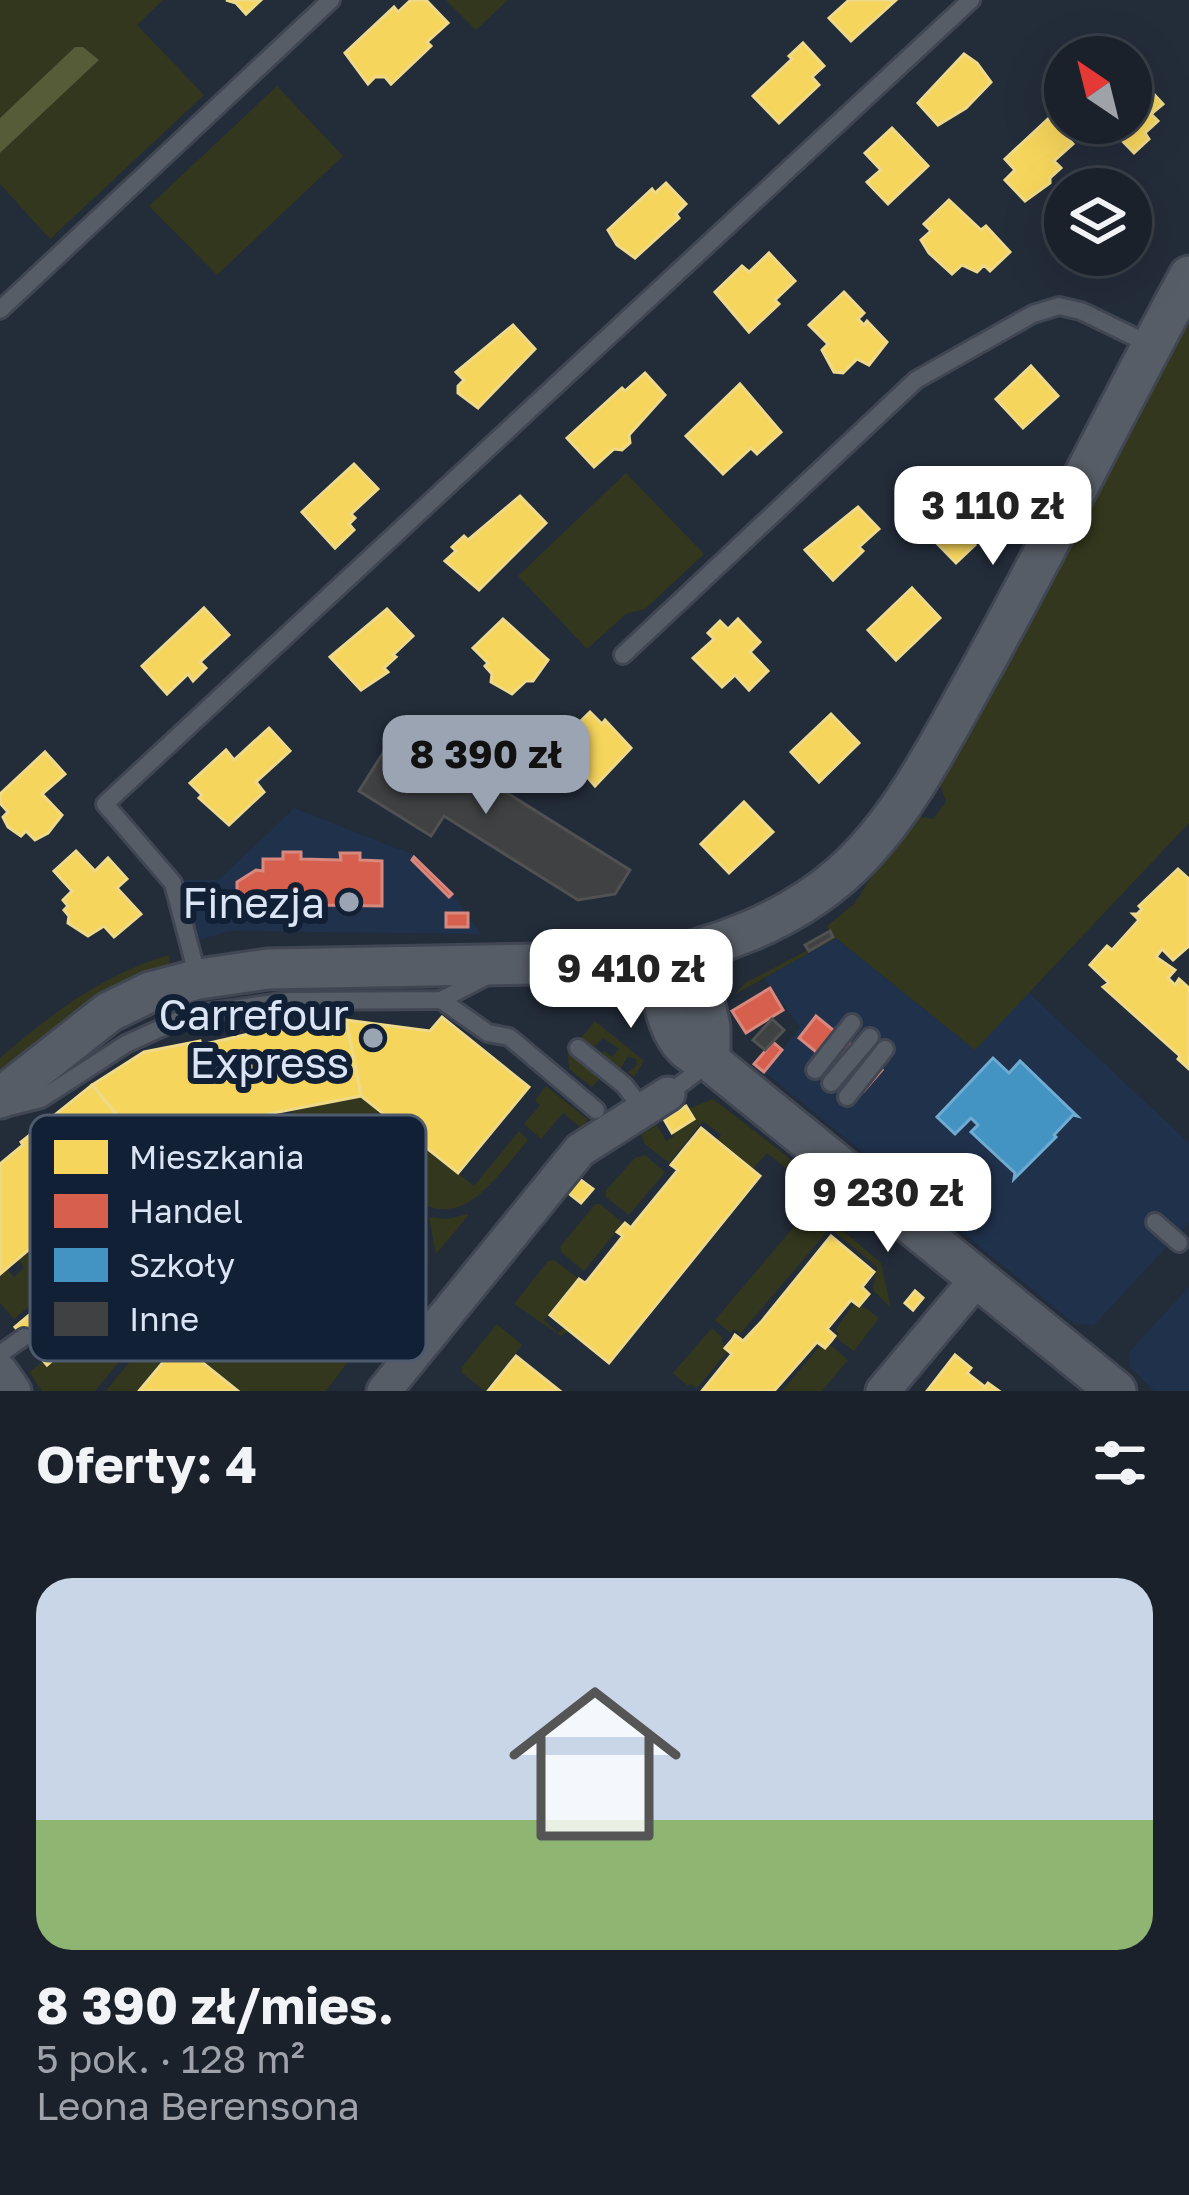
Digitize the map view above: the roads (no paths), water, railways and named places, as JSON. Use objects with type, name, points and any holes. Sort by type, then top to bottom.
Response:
[{"type":"street","points":[[0,1098],[109,1012],[150,992],[199,979],[268,969],[644,962],[737,936],[838,878],[867,849],[940,743],[1189,276]]},
{"type":"street","points":[[676,956],[660,983],[666,1017],[686,1050],[710,1061],[1116,1391]]},
{"type":"street","points":[[426,1339],[580,1150],[631,1110]]},
{"type":"street","points":[[884,1391],[977,1279]]},
{"type":"street","points":[[384,1391],[408,1361]]},
{"type":"street","points":[[0,1371],[14,1391]]},
{"type":"lane","points":[[0,310],[331,0]]},
{"type":"lane","points":[[199,979],[173,883],[105,804],[970,0]]},
{"type":"lane","points":[[623,655],[916,380],[1033,314],[1059,306],[1081,311],[1152,345]]},
{"type":"lane","points":[[0,1109],[41,1099],[140,1036],[190,1015],[290,1001],[441,1000],[499,968]]},
{"type":"lane","points":[[441,1000],[488,1033],[509,1037],[631,1110]]},
{"type":"lane","points":[[815,1070],[852,1023]]},
{"type":"lane","points":[[831,1083],[878,1043],[848,1097]]},
{"type":"lane","points":[[578,1048],[624,1085],[631,1110]]},
{"type":"lane","points":[[631,1110],[710,1061]]},
{"type":"lane","points":[[1155,1222],[1179,1243]]},
{"type":"lane","points":[[0,1354],[24,1337]]},
{"type":"place","name":"Finezja","points":[[349,902]]},
{"type":"place","name":"Carrefour Express","points":[[373,1038]]}]
